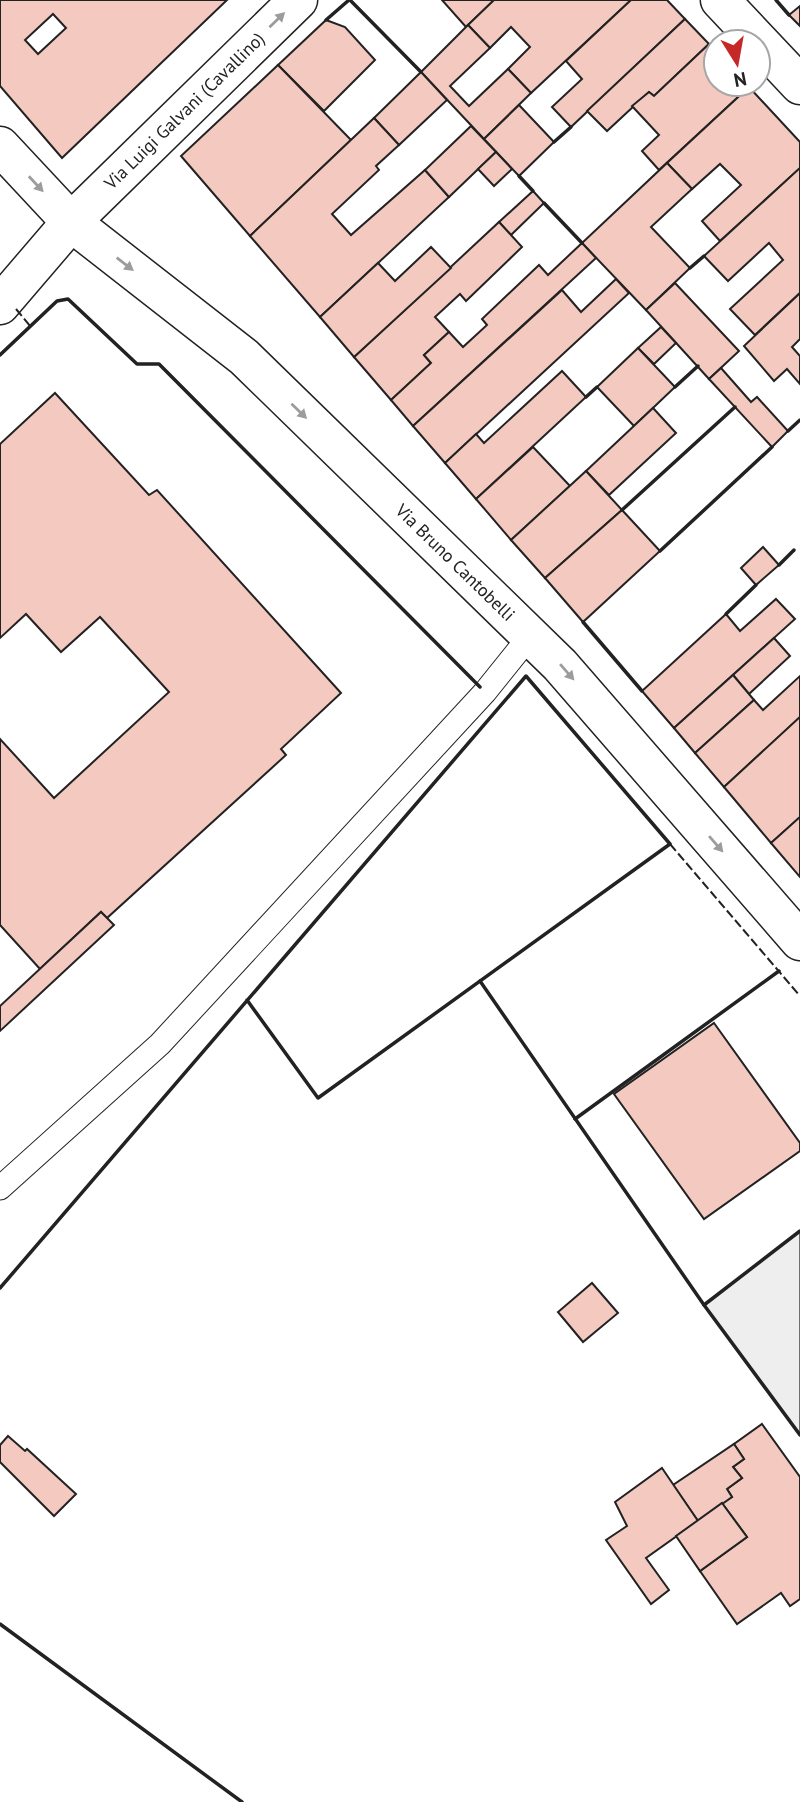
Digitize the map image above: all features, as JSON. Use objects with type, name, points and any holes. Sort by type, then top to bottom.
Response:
[{"type":"street","name":"Via Luigi Galvani (Cavallino)","points":[[0,305],[71,222],[298,0]]},
{"type":"street","points":[[720,0],[800,85]]},
{"type":"street","name":"Via Bruno Cantobelli","points":[[0,146],[71,222],[244,357],[560,665],[800,941]]},
{"type":"lane","points":[[0,1188],[160,1044],[485,692],[530,636]]},
{"type":"shaded area","points":[[800,1231],[800,1435],[704,1305]]},
{"type":"building","points":[[0,0],[227,0],[62,158],[0,86]],"holes":[[[53,14],[66,28],[38,54],[25,40]]]},
{"type":"building","points":[[442,0],[494,0],[466,27]]},
{"type":"building","points":[[494,0],[631,0],[531,93],[508,69],[530,47],[511,27],[490,48],[468,25]]},
{"type":"building","points":[[631,0],[667,0],[685,19],[571,127],[552,107],[582,79],[566,61]]},
{"type":"building","points":[[800,6],[800,26],[789,15]]},
{"type":"building","points":[[685,19],[702,37],[702,51],[654,96],[649,92],[607,131],[587,111]]},
{"type":"building","points":[[326,20],[345,27],[375,60],[324,111],[278,65]]},
{"type":"building","points":[[468,25],[490,48],[450,86],[469,106],[508,69],[531,93],[484,139],[421,72]]},
{"type":"building","points":[[702,51],[702,98],[737,98],[659,170],[642,151],[659,135],[632,106],[649,92],[654,96]]},
{"type":"building","points":[[278,65],[351,140],[250,236],[181,156]]},
{"type":"building","points":[[421,72],[447,100],[399,145],[374,118]]},
{"type":"building","points":[[737,98],[759,98],[800,142],[800,168],[720,241],[702,221],[741,185],[720,164],[692,189],[667,163]]},
{"type":"building","points":[[519,105],[554,142],[519,176],[484,139]]},
{"type":"building","points":[[374,118],[399,145],[376,166],[379,170],[332,214],[351,235],[425,170],[449,197],[320,317],[250,236]]},
{"type":"building","points":[[471,126],[496,152],[449,197],[425,170]]},
{"type":"building","points":[[496,152],[512,169],[494,186],[478,169]]},
{"type":"building","points":[[667,163],[692,189],[651,227],[690,268],[646,310],[582,243]]},
{"type":"building","points":[[800,168],[800,293],[755,335],[730,309],[783,260],[769,243],[728,281],[704,256]]},
{"type":"building","points":[[533,191],[544,203],[511,235],[499,222]]},
{"type":"building","points":[[499,222],[522,247],[466,301],[460,294],[435,317],[449,332],[424,355],[431,363],[391,400],[354,357]]},
{"type":"building","points":[[582,243],[596,258],[413,426],[391,400],[431,363],[424,355],[449,332],[463,347],[487,325],[482,319],[539,265],[548,275]]},
{"type":"building","points":[[431,247],[451,268],[354,357],[320,317],[378,263],[395,281]]},
{"type":"building","points":[[616,279],[629,293],[445,463],[413,426],[562,290],[581,312]]},
{"type":"building","points":[[675,283],[739,351],[709,379],[646,310]]},
{"type":"building","points":[[800,293],[800,339],[792,347],[800,356],[800,384],[787,369],[774,381],[744,346]]},
{"type":"building","points":[[661,327],[676,343],[654,364],[638,348]]},
{"type":"building","points":[[638,348],[675,387],[634,426],[597,387]]},
{"type":"building","points":[[721,368],[751,402],[757,397],[788,431],[772,447],[709,379]]},
{"type":"building","points":[[562,371],[586,397],[476,499],[445,463],[476,434],[484,443]]},
{"type":"building","points":[[55,393],[149,495],[157,490],[341,693],[281,749],[286,755],[107,918],[101,912],[40,969],[0,925],[0,739],[54,798],[169,692],[100,617],[61,652],[26,614],[0,638],[0,444]]},
{"type":"building","points":[[653,408],[676,433],[609,495],[586,471]]},
{"type":"building","points":[[533,447],[570,486],[511,540],[476,499]]},
{"type":"building","points":[[586,471],[622,510],[545,578],[511,540]]},
{"type":"building","points":[[622,510],[660,551],[583,622],[545,578]]},
{"type":"building","points":[[763,547],[779,565],[756,585],[741,568]]},
{"type":"building","points":[[776,599],[795,619],[674,728],[642,691],[726,614],[740,631]]},
{"type":"building","points":[[774,638],[790,656],[749,694],[733,675]]},
{"type":"building","points":[[733,675],[754,700],[695,753],[674,728]]},
{"type":"building","points":[[800,676],[800,717],[724,787],[695,753],[754,700],[763,710]]},
{"type":"building","points":[[800,717],[800,817],[771,843],[724,787]]},
{"type":"building","points":[[800,817],[800,877],[771,843]]},
{"type":"building","points":[[101,912],[114,925],[0,1031],[0,1006]]},
{"type":"building","points":[[714,1023],[800,1143],[800,1151],[704,1219],[614,1094]]},
{"type":"building","points":[[592,1283],[618,1313],[583,1342],[558,1312]]},
{"type":"building","points":[[762,1424],[800,1477],[800,1599],[790,1606],[781,1593],[737,1624],[700,1571],[747,1537],[722,1503],[732,1497],[727,1489],[742,1478],[733,1467],[744,1459],[734,1444]]},
{"type":"building","points":[[8,1436],[25,1451],[27,1449],[76,1494],[54,1516],[0,1462],[0,1445]]},
{"type":"building","points":[[734,1444],[744,1459],[733,1467],[742,1478],[727,1489],[732,1497],[698,1521],[673,1485]]},
{"type":"building","points":[[662,1468],[698,1521],[646,1558],[669,1590],[651,1604],[606,1540],[627,1526],[615,1502]]},
{"type":"building","points":[[722,1503],[747,1537],[700,1571],[676,1536]]},
{"type":"fence","points":[[16,309],[31,327]]},
{"type":"fence","points":[[670,844],[800,996]]},
{"type":"wall","points":[[326,20],[349,0]]},
{"type":"wall","points":[[350,0],[421,72]]},
{"type":"wall","points":[[776,0],[789,15]]},
{"type":"wall","points":[[554,142],[571,127]]},
{"type":"wall","points":[[519,176],[533,191]]},
{"type":"wall","points":[[544,203],[582,243]]},
{"type":"wall","points":[[690,268],[704,256]]},
{"type":"wall","points":[[0,355],[57,301],[68,299],[137,364],[159,364],[480,687]]},
{"type":"wall","points":[[675,387],[698,366]]},
{"type":"wall","points":[[586,397],[597,387]]},
{"type":"wall","points":[[622,510],[735,407]]},
{"type":"wall","points":[[788,431],[800,420]]},
{"type":"wall","points":[[660,551],[772,447]]},
{"type":"wall","points":[[779,565],[794,550]]},
{"type":"wall","points":[[726,614],[756,585]]},
{"type":"wall","points":[[583,622],[642,691]]},
{"type":"wall","points":[[0,1288],[526,676],[670,844],[318,1098],[247,1000]]},
{"type":"wall","points":[[575,1119],[779,971]]},
{"type":"wall","points":[[480,981],[704,1305],[800,1435]]},
{"type":"wall","points":[[704,1305],[800,1231]]},
{"type":"wall","points":[[0,1624],[242,1802]]}]
